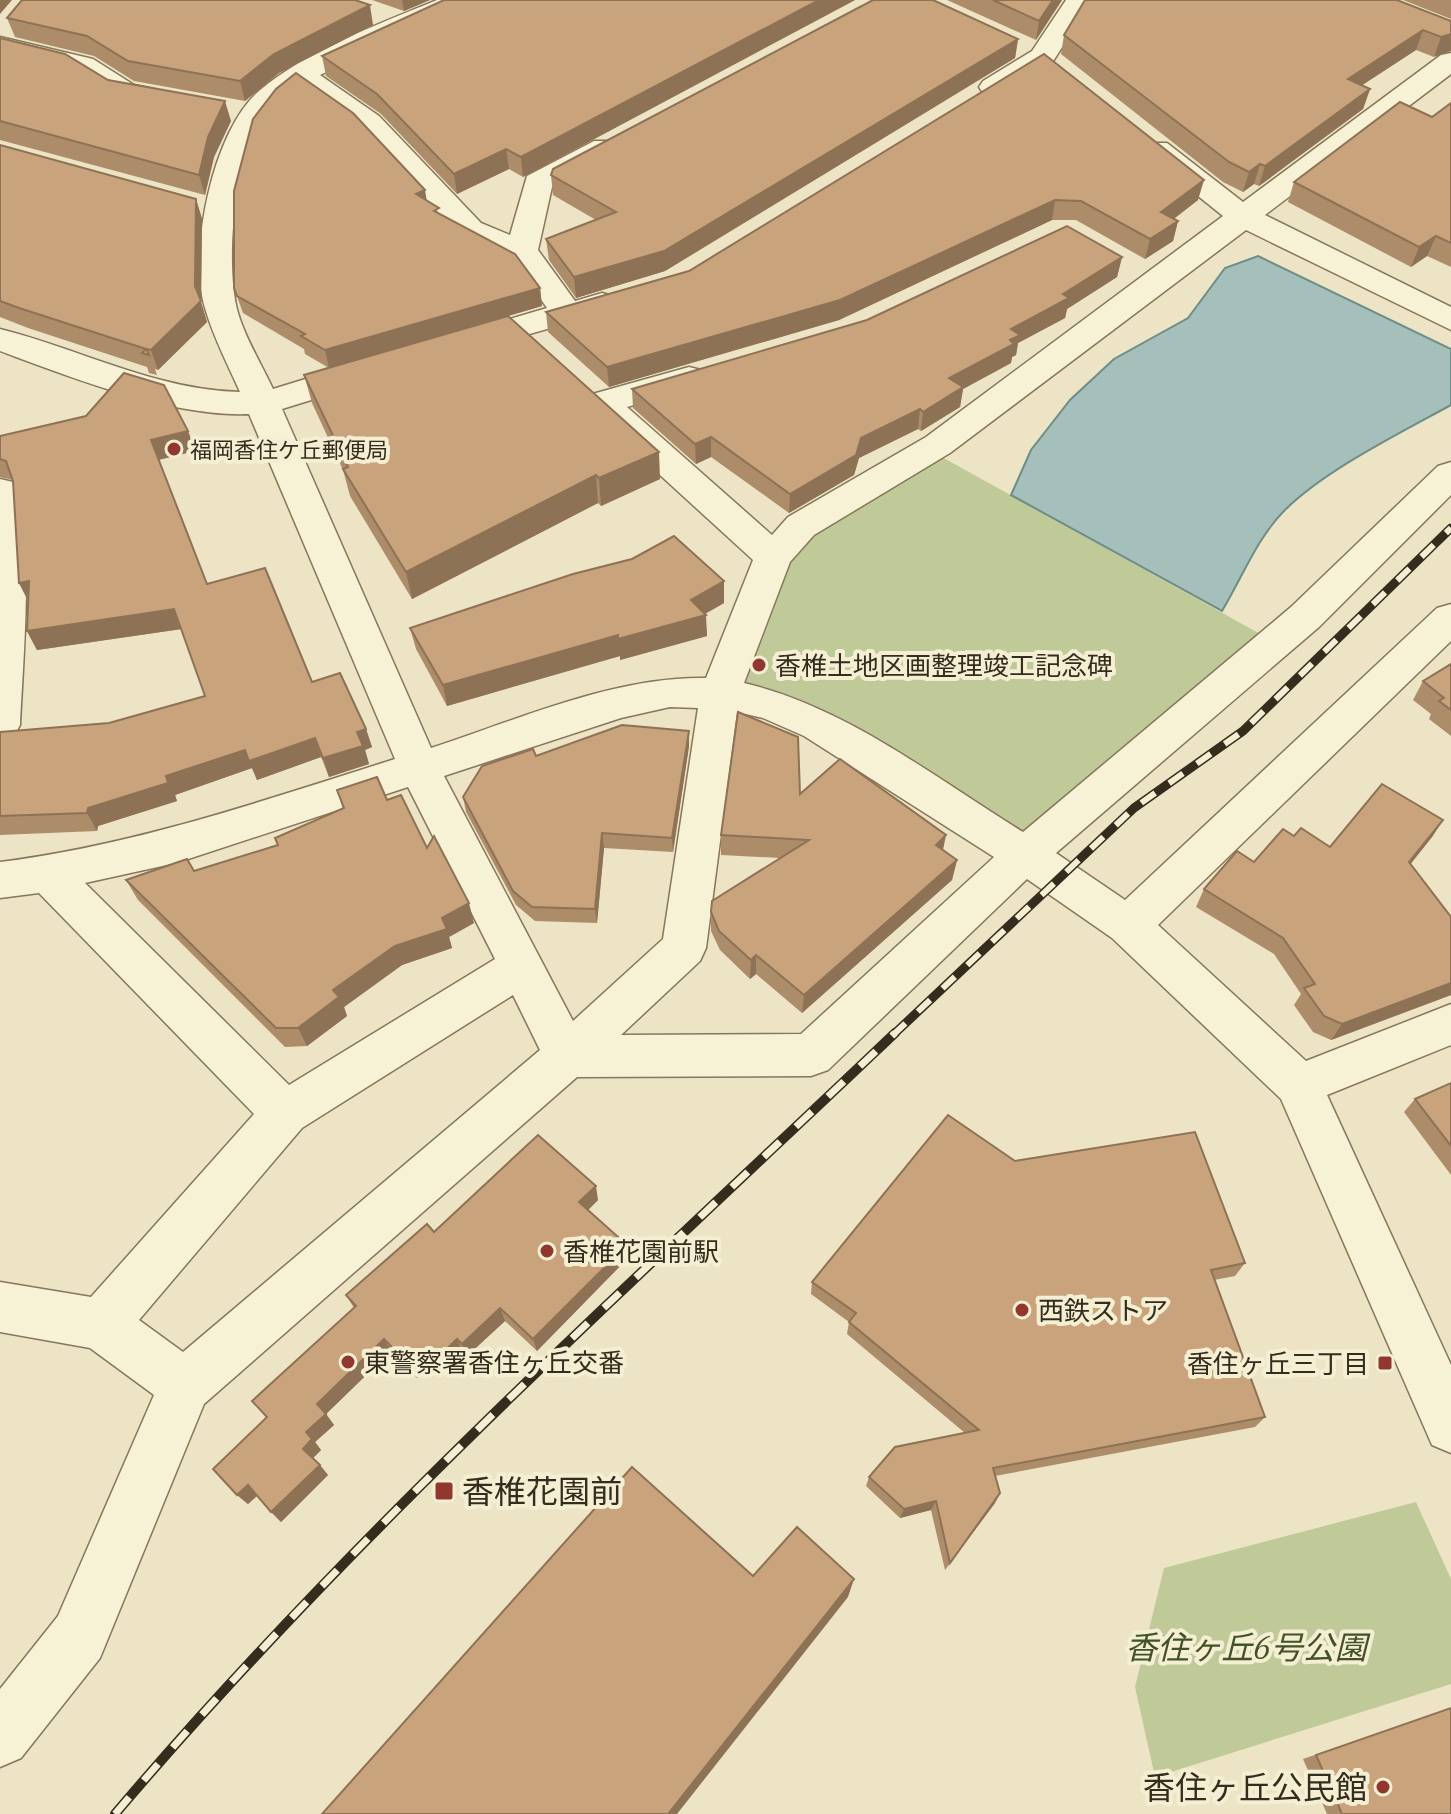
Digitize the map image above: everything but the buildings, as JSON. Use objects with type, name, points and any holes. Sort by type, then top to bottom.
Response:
[{"type":"street","points":[[460,0],[302,76],[239,111],[241,136],[207,208],[220,306],[419,767],[567,1056]]},
{"type":"street","points":[[974,99],[1041,59],[1079,0]]},
{"type":"street","points":[[365,9],[406,24]]},
{"type":"street","points":[[3,33],[83,65],[125,91],[168,99]]},
{"type":"street","points":[[0,1737],[79,1637],[185,1385],[567,1056],[684,948],[720,693],[773,557],[801,526],[938,445],[1143,274],[1242,216],[1451,61]]},
{"type":"street","points":[[302,76],[369,122],[470,230],[522,250],[567,313]]},
{"type":"street","points":[[1134,131],[1242,216],[1451,320]]},
{"type":"street","points":[[522,250],[538,182],[632,133]]},
{"type":"street","points":[[443,349],[635,293]]},
{"type":"street","points":[[518,327],[549,356]]},
{"type":"street","points":[[0,339],[42,355],[211,402],[262,402],[398,362]]},
{"type":"street","points":[[720,369],[591,393],[773,557]]},
{"type":"street","points":[[567,1056],[811,1055],[1025,855],[1305,617],[1451,474]]},
{"type":"street","points":[[0,491],[7,527],[0,725]]},
{"type":"street","points":[[1128,925],[1442,643]]},
{"type":"street","points":[[0,880],[48,874],[176,846],[619,703],[670,692],[720,693],[772,705],[818,725],[1025,855],[1128,925],[1299,1085],[1451,1426]]},
{"type":"street","points":[[48,874],[285,1113]]},
{"type":"street","points":[[101,1324],[285,1113],[523,965]]},
{"type":"street","points":[[1299,1085],[1451,1024]]},
{"type":"street","points":[[0,1307],[101,1324],[185,1385]]},
{"type":"green space","points":[[931,451],[1271,640],[1023,850],[728,687],[775,558]]},
{"type":"green space","name":"香住ヶ丘6号公園","points":[[1416,1502],[1451,1579],[1451,1684],[1155,1777],[1135,1687],[1164,1568]]},
{"type":"water","points":[[1258,256],[1451,349],[1451,405],[1364,453],[1320,481],[1284,511],[1266,533],[1222,611],[1011,495],[1031,450],[1070,400],[1114,359],[1188,318],[1225,268]]},
{"type":"railway","points":[[893,1035],[1134,808],[1243,731],[1451,528]]},
{"type":"railway","points":[[115,1814],[206,1710],[396,1510],[494,1413],[895,1033]]},
{"type":"place","name":"福岡香住ケ丘郵便局","points":[[174,449]]},
{"type":"place","name":"香椎土地区画整理竣工記念碑","points":[[759,665]]},
{"type":"place","name":"香椎花園前駅","points":[[547,1251]]},
{"type":"place","name":"西鉄ストア","points":[[1022,1310]]},
{"type":"place","name":"東警察署香住ヶ丘交番","points":[[348,1362]]},
{"type":"place","name":"香住ヶ丘三丁目","points":[[1385,1363]]},
{"type":"place","name":"香椎花園前","points":[[444,1491]]},
{"type":"place","name":"香住ヶ丘公民館","points":[[1383,1787]]}]
